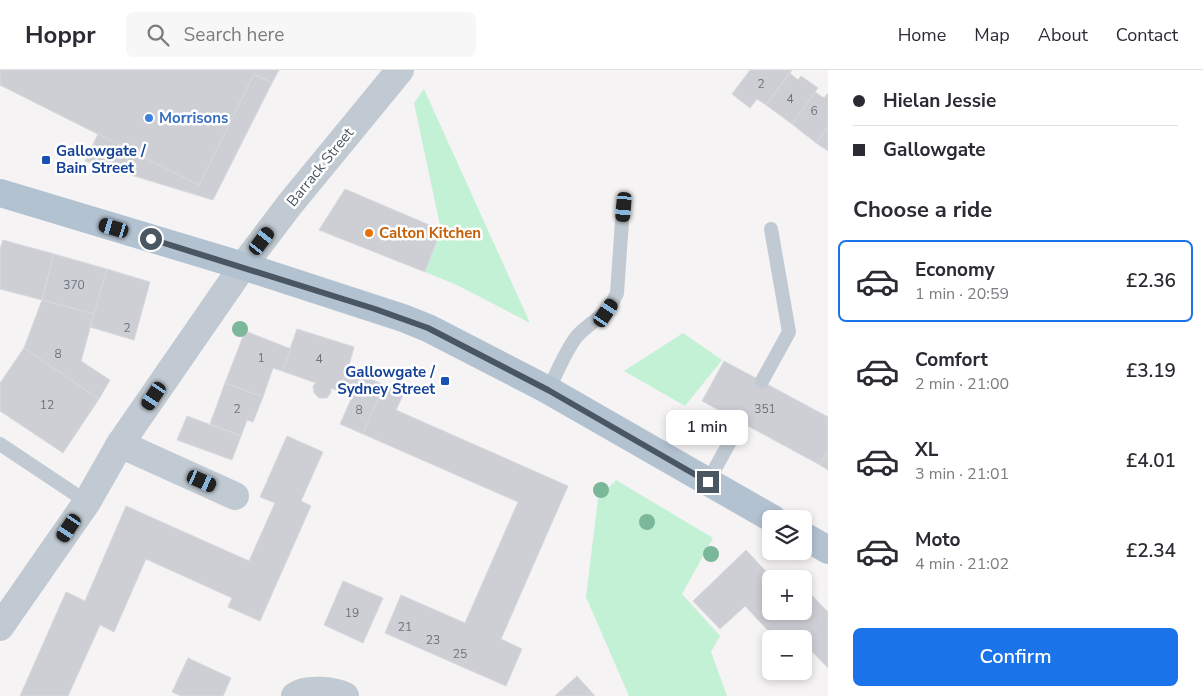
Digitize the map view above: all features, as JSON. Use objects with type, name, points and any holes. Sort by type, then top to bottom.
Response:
[{"type":"main road","points":[[0,193],[243,266],[420,324],[548,390],[762,513]]},
{"type":"main road","points":[[812,541],[828,550]]},
{"type":"street","name":"Barrack Street","points":[[0,627],[87,502],[120,444],[243,266],[290,204],[400,70]]},
{"type":"street","points":[[120,444],[235,496]]},
{"type":"street","points":[[295,696],[301,692],[336,692],[345,696]]},
{"type":"lane","points":[[548,390],[578,336],[606,313],[615,298],[624,207]]},
{"type":"lane","points":[[762,382],[789,332],[771,229]]},
{"type":"lane","points":[[708,482],[741,422]]},
{"type":"lane","points":[[0,444],[87,502]]},
{"type":"green space","points":[[424,89],[530,323],[457,285],[425,272],[441,230],[414,103]]},
{"type":"green space","points":[[683,333],[722,360],[685,406],[624,371]]},
{"type":"green space","points":[[616,480],[713,538],[682,594],[720,636],[711,652],[727,696],[629,696],[586,597],[598,499]]},
{"type":"building","name":"Morrisons","points":[[0,70],[279,70],[272,83],[254,74],[199,185],[0,85]]},
{"type":"building","points":[[750,70],[792,70],[766,105],[757,99],[750,108],[732,94]]},
{"type":"building","points":[[790,73],[798,80],[801,76],[818,88],[792,124],[766,105]]},
{"type":"building","points":[[254,74],[272,83],[213,200],[85,161],[98,134],[199,185]]},
{"type":"building","points":[[815,92],[824,98],[828,95],[828,127],[816,143],[792,124]]},
{"type":"building","points":[[828,127],[828,151],[816,143]]},
{"type":"building","points":[[345,189],[441,230],[425,272],[319,230]]},
{"type":"building","points":[[3,240],[54,254],[42,300],[0,289],[0,249]]},
{"type":"building","points":[[54,254],[107,269],[94,314],[42,300]]},
{"type":"building","points":[[107,269],[150,282],[134,340],[90,327]]},
{"type":"building","points":[[42,300],[94,314],[81,361],[110,380],[99,399],[24,348]]},
{"type":"building","points":[[297,329],[354,347],[348,369],[338,391],[331,388],[327,398],[319,398],[314,393],[313,386],[316,383],[282,371]]},
{"type":"building","points":[[245,331],[291,349],[282,371],[273,368],[263,397],[225,383]]},
{"type":"building","points":[[24,348],[99,399],[63,453],[0,411],[0,383]]},
{"type":"building","points":[[724,361],[828,417],[828,451],[820,465],[702,401]]},
{"type":"building","points":[[348,369],[384,385],[363,434],[340,424],[352,397],[338,391]]},
{"type":"building","points":[[225,383],[263,397],[253,422],[247,420],[241,436],[210,424]]},
{"type":"building","points":[[384,385],[404,393],[396,410],[568,486],[501,639],[522,649],[506,686],[385,633],[401,595],[465,623],[518,502],[363,434]]},
{"type":"building","points":[[187,416],[241,436],[232,460],[177,440]]},
{"type":"building","points":[[287,436],[323,452],[301,501],[311,506],[260,621],[228,607],[232,598],[146,559],[114,632],[100,625],[68,696],[20,696],[66,592],[85,601],[126,506],[249,561],[275,503],[260,497]]},
{"type":"building","points":[[828,451],[828,470],[820,465]]},
{"type":"building","points":[[746,550],[765,570],[762,570],[762,620],[812,620],[812,595],[828,612],[828,668],[812,651],[812,630],[768,630],[745,606],[720,629],[693,601]]},
{"type":"building","points":[[343,581],[383,598],[363,643],[324,625]]},
{"type":"building","points":[[188,658],[231,678],[223,696],[181,696],[172,692]]},
{"type":"building","points":[[577,676],[595,696],[555,696]]},
{"type":"place","name":"Morrisons","points":[[149,118]]},
{"type":"place","name":"Gallowgate / Bain Street","points":[[46,160]]},
{"type":"place","name":"Calton Kitchen","points":[[369,233]]},
{"type":"place","name":"Gallowgate / Sydney Street","points":[[445,381]]},
{"type":"route","points":[[151,239],[243,266],[404,318],[428,328],[548,390],[708,482]]}]
